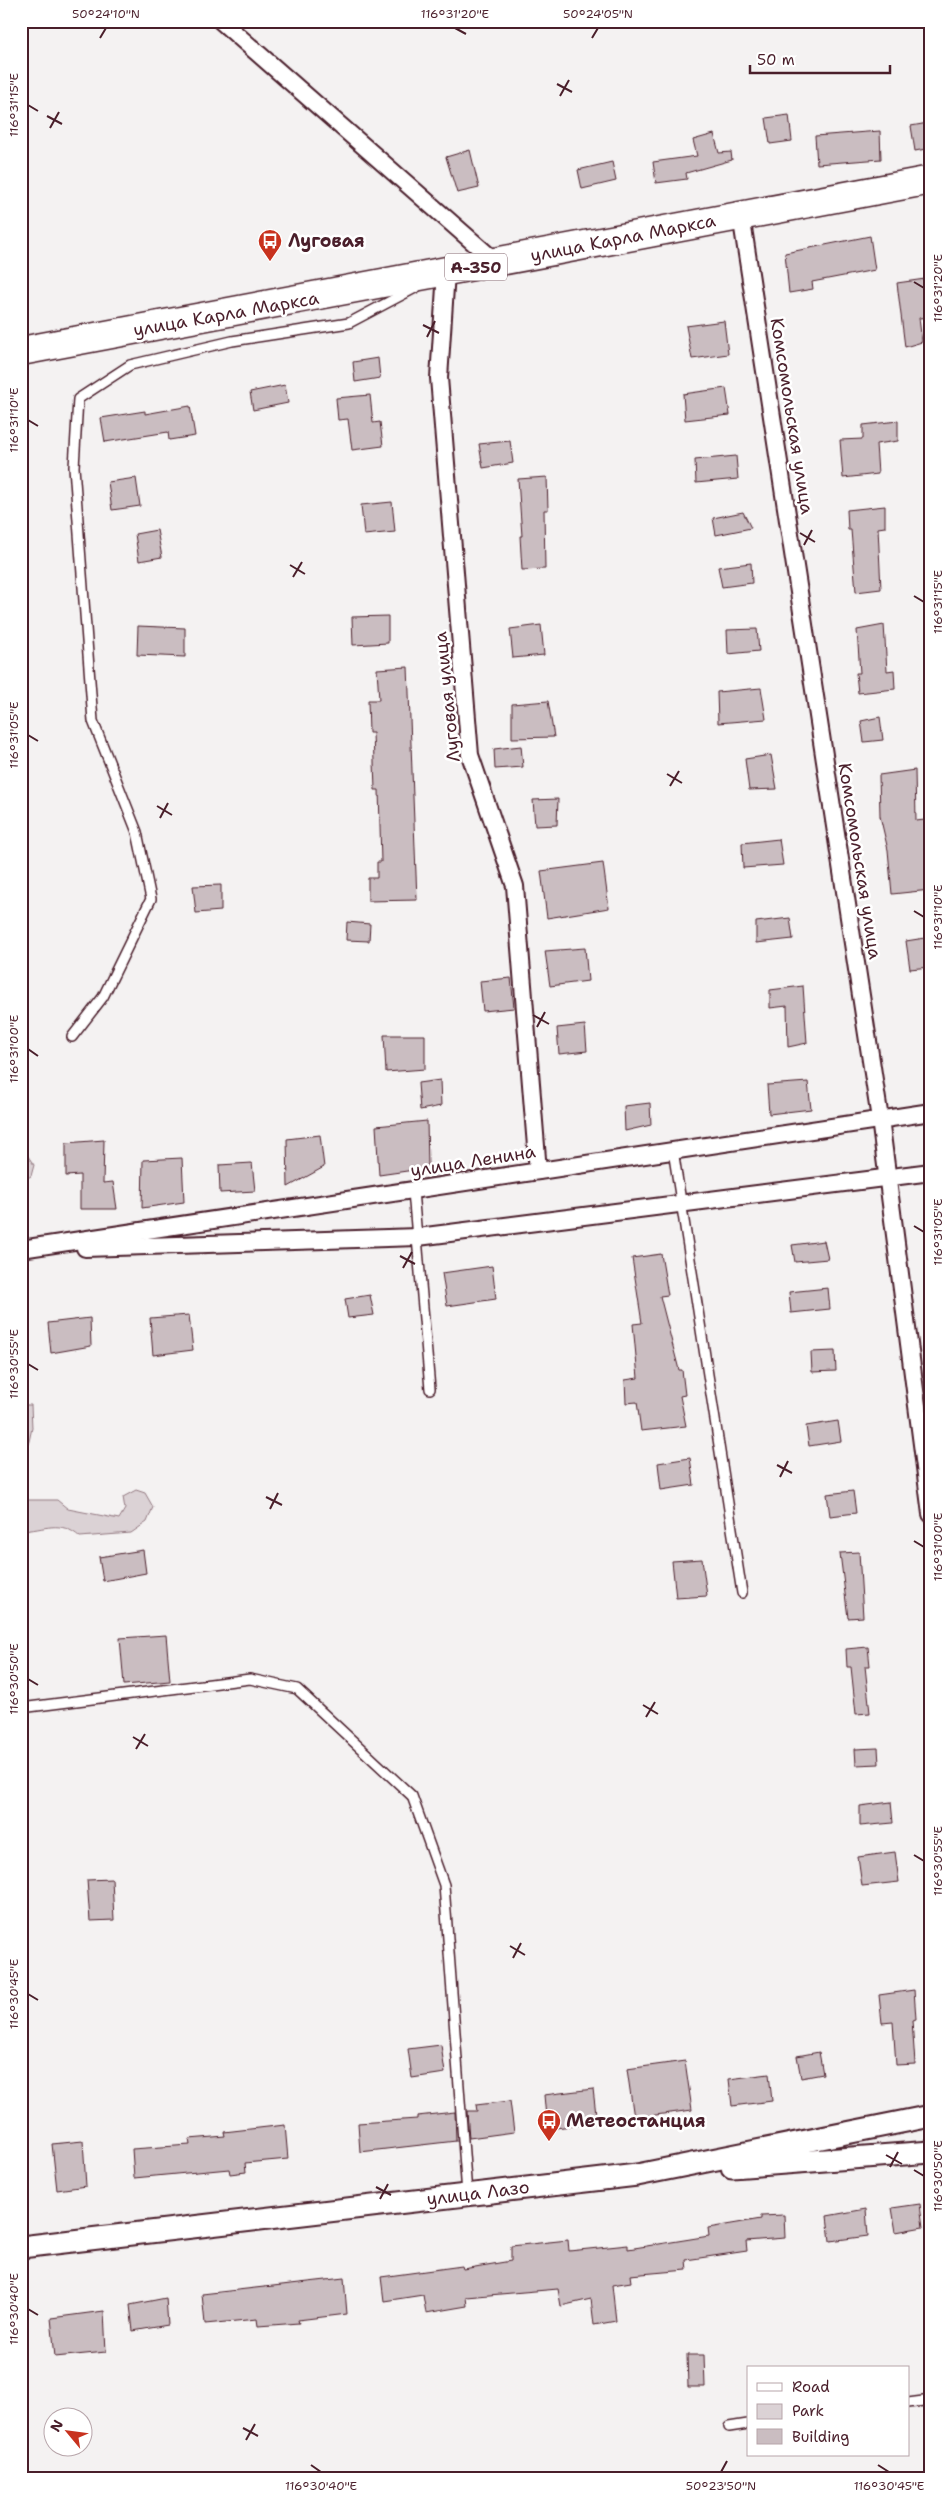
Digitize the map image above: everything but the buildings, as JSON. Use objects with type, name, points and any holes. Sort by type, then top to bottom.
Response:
[{"type":"highway","name":"улица Карла Маркса","points":[[21,351],[931,180]]},
{"type":"street","points":[[221,21],[497,263]]},
{"type":"street","name":"Комсомольская улица","points":[[741,215],[880,1120],[931,1514]]},
{"type":"street","name":"Луговая улица","points":[[446,272],[439,378],[470,755],[515,886],[538,1171]]},
{"type":"street","name":"улица Ленина","points":[[21,1250],[931,1112]]},
{"type":"street","points":[[21,1250],[418,1237],[931,1172]]},
{"type":"street","name":"улица Лазо","points":[[21,2247],[637,2175],[931,2116]]},
{"type":"street","points":[[637,2175],[931,2152]]},
{"type":"lane","points":[[72,1037],[103,997],[151,899],[137,832],[93,721],[74,467],[78,399],[130,365],[232,341],[349,323],[446,272]]},
{"type":"lane","points":[[673,1150],[742,1593]]},
{"type":"lane","points":[[413,1191],[430,1389]]},
{"type":"lane","points":[[21,1708],[250,1679],[297,1689],[412,1796],[444,1885],[467,2194]]},
{"type":"lane","points":[[910,2403],[931,2400]]},
{"type":"lane","points":[[729,2427],[747,2424]]},
{"type":"green space","points":[[21,1146],[34,1165],[31,1176],[21,1182]]},
{"type":"green space","points":[[21,1405],[31,1405],[32,1428],[27,1450],[21,1449]]},
{"type":"green space","points":[[136,1490],[145,1493],[153,1507],[147,1522],[131,1533],[80,1537],[66,1528],[59,1527],[21,1531],[21,1500],[57,1500],[68,1509],[119,1519],[125,1509],[123,1497]]},
{"type":"place","name":"Луговая","points":[[270,262]]},
{"type":"place","name":"Метеостанция","points":[[549,2142]]}]
